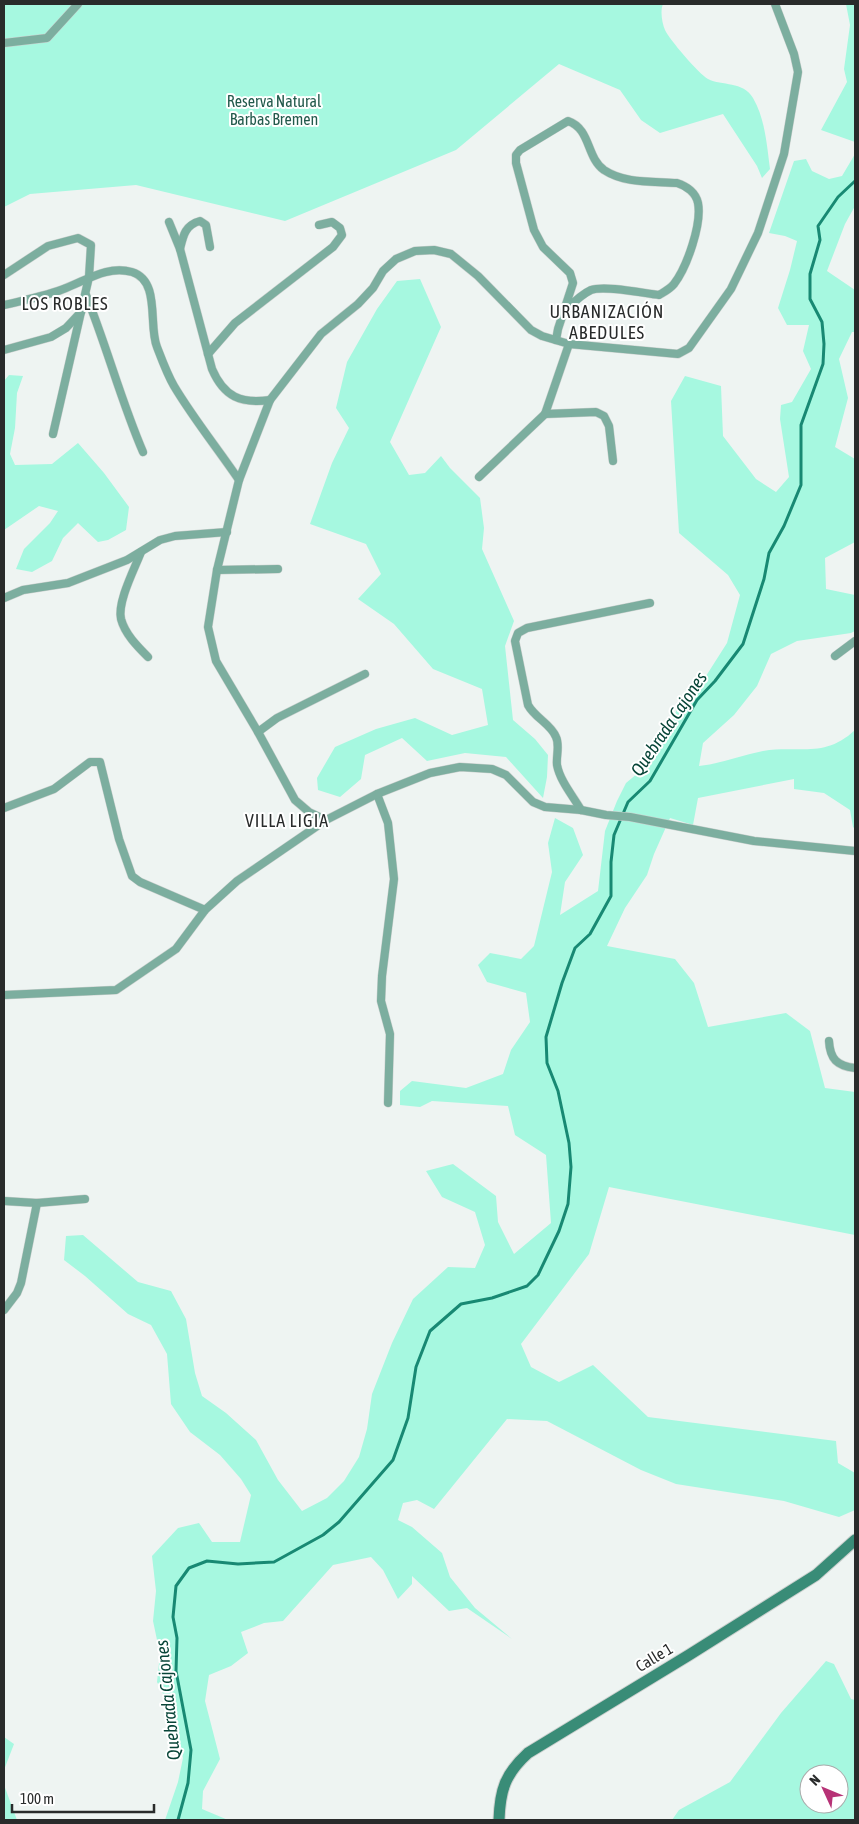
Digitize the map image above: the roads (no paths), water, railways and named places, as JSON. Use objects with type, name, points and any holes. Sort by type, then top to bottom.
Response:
[{"type":"street","points":[[4,43],[47,38],[78,4]]},
{"type":"street","points":[[326,820],[309,812],[295,800],[216,661],[208,627],[217,570],[239,480],[270,400],[321,334],[358,304],[373,288],[383,270],[396,259],[415,251],[434,250],[451,254],[478,276],[531,330],[542,336],[569,344],[678,354],[689,348],[731,289],[758,233],[784,154],[798,72],[794,54],[775,4]]},
{"type":"street","points":[[556,340],[558,329],[573,283],[570,273],[543,247],[534,230],[516,163],[516,155],[520,150],[568,121],[576,124],[583,131],[596,162],[604,169],[624,179],[677,183],[685,186],[693,192],[698,202],[699,218],[687,259],[674,284],[666,291],[658,295],[604,288],[592,290],[581,296],[564,312]]},
{"type":"street","points":[[180,250],[187,230],[192,223],[200,221],[206,225],[210,247]]},
{"type":"street","points":[[169,222],[180,250],[217,381],[234,397],[257,402],[270,400]]},
{"type":"street","points":[[208,354],[236,324],[333,247],[342,235],[340,228],[332,222],[319,225]]},
{"type":"street","points":[[4,275],[48,246],[78,238],[91,245],[86,295],[53,434]]},
{"type":"street","points":[[4,305],[66,288],[111,271],[132,272],[142,278],[152,301],[156,345],[173,385],[239,480]]},
{"type":"street","points":[[86,295],[102,336],[133,429],[143,452]]},
{"type":"street","points":[[4,350],[51,337],[66,328],[81,312]]},
{"type":"street","points":[[479,477],[545,414],[569,344]]},
{"type":"street","points":[[545,414],[596,412],[604,416],[609,426],[613,461]]},
{"type":"street","points":[[4,598],[23,590],[68,583],[127,560],[160,540],[175,536],[227,532]]},
{"type":"street","points":[[141,552],[122,602],[120,618],[129,637],[148,657]]},
{"type":"street","points":[[217,570],[278,568]]},
{"type":"street","points":[[581,810],[562,779],[557,764],[557,738],[550,728],[532,713],[528,705],[515,640],[518,633],[527,628],[650,603]]},
{"type":"street","points":[[835,656],[855,641]]},
{"type":"street","points":[[258,732],[277,718],[365,674]]},
{"type":"street","points":[[4,808],[54,789],[90,762],[100,762],[119,839],[132,876],[140,882],[205,910]]},
{"type":"street","points":[[4,995],[116,990],[176,949],[205,910],[237,880],[326,820],[377,794],[438,772],[460,767],[492,769],[506,775],[533,802],[545,807],[630,817],[754,841],[855,851]]},
{"type":"street","points":[[377,794],[388,823],[394,878],[382,976],[382,1002],[390,1034],[388,1103]]},
{"type":"street","points":[[829,1041],[830,1053],[834,1060],[846,1067],[855,1068]]},
{"type":"street","points":[[4,1201],[36,1203],[85,1199]]},
{"type":"street","points":[[4,1310],[17,1293],[21,1283],[36,1203]]},
{"type":"street","name":"Calle 1","points":[[499,1820],[501,1794],[506,1780],[515,1765],[528,1753],[816,1575],[855,1540]]},
{"type":"waterway","name":"Quebrada Cajones","points":[[178,1820],[188,1783],[191,1750],[176,1671],[177,1638],[173,1617],[176,1586],[189,1568],[207,1561],[238,1564],[274,1562],[323,1535],[339,1522],[393,1460],[408,1418],[416,1367],[430,1331],[461,1304],[492,1298],[527,1286],[538,1275],[559,1231],[568,1204],[571,1167],[569,1143],[558,1091],[547,1063],[546,1037],[562,983],[575,948],[590,934],[611,896],[611,862],[614,835],[628,802],[650,781],[697,700],[715,681],[743,644],[764,579],[769,553],[784,526],[801,485],[801,425],[823,364],[822,322],[810,299],[810,274],[820,240],[818,226],[838,197],[855,181]]},
{"type":"district","name":"LOS ROBLES","points":[[65,304]]},
{"type":"district","name":"URBANIZACIÓN ABEDULES","points":[[607,322]]},
{"type":"district","name":"VILLA LIGIA","points":[[287,821]]},
{"type":"park label","name":"Reserva Natural Barbas Bremen","points":[[274,110]]}]
